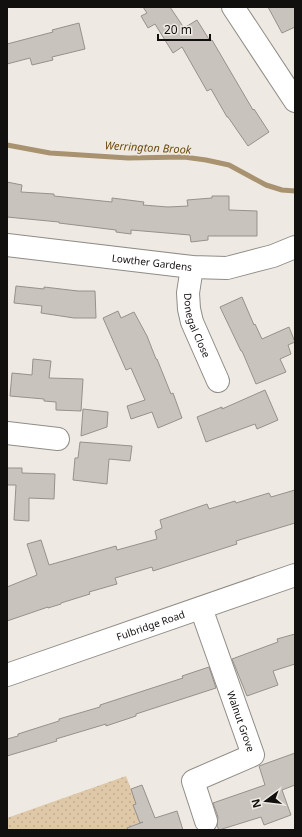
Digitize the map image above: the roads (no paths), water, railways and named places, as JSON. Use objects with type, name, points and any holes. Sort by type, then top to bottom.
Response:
[{"type":"street","points":[[233,7],[295,100]]},
{"type":"street","name":"Lowther Gardens","points":[[7,245],[192,267],[227,268],[273,256],[295,248]]},
{"type":"street","name":"Donegal Close","points":[[192,267],[188,293],[189,310],[192,322],[218,381]]},
{"type":"street","points":[[7,433],[58,439]]},
{"type":"street","name":"Fulbridge Road","points":[[7,675],[295,575]]},
{"type":"street","name":"Walnut Grove","points":[[201,608],[254,755],[193,781],[206,821]]},
{"type":"waterway","name":"Werrington Brook","points":[[7,145],[50,153],[128,158],[184,157],[206,160],[229,165],[266,185],[282,190],[295,191]]}]
